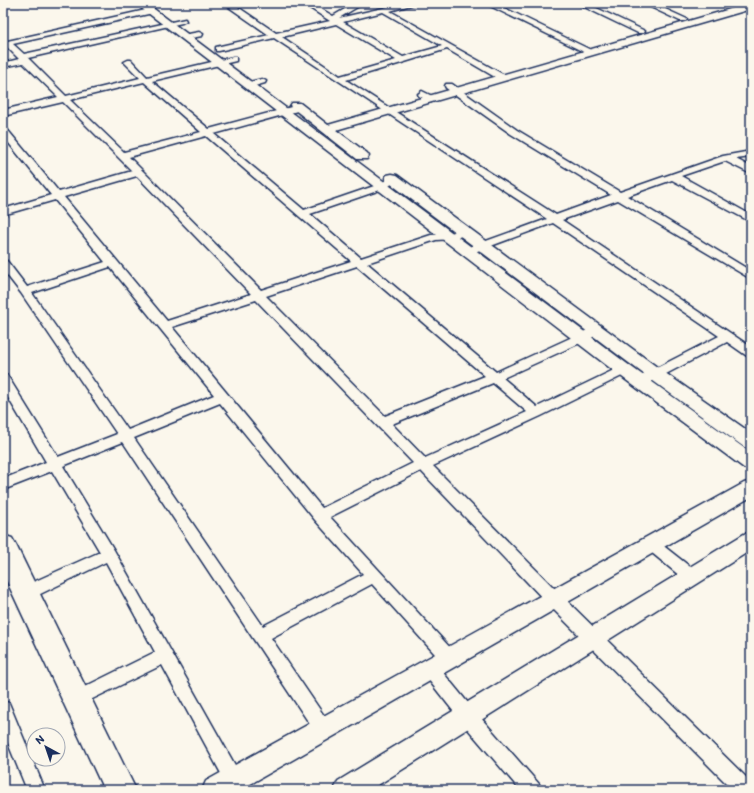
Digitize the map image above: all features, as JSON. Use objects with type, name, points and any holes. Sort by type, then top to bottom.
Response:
[{"type":"highway","points":[[6,560],[26,593],[118,789]]},
{"type":"street","points":[[227,3],[384,109],[554,219],[727,337],[749,350]]},
{"type":"street","points":[[306,3],[402,60]]},
{"type":"street","points":[[335,20],[360,3]]},
{"type":"street","points":[[3,113],[145,79],[222,56],[277,36],[335,20],[414,3]]},
{"type":"street","points":[[488,3],[587,50],[642,31],[739,3]]},
{"type":"street","points":[[580,3],[642,31]]},
{"type":"street","points":[[646,3],[683,19]]},
{"type":"street","points":[[5,43],[105,21],[146,5],[175,22],[222,56],[255,83],[283,112],[339,154],[388,183],[430,205],[448,232],[483,246],[598,330],[655,374],[751,442]]},
{"type":"street","points":[[323,126],[587,50],[751,6]]},
{"type":"street","points":[[384,10],[499,76]]},
{"type":"street","points":[[105,21],[120,34]]},
{"type":"street","points":[[3,65],[23,58],[175,22]]},
{"type":"street","points":[[5,43],[23,58],[139,172],[554,599],[594,637],[746,790]]},
{"type":"street","points":[[339,79],[447,47]]},
{"type":"street","points":[[128,62],[145,79],[304,213],[358,262],[536,413]]},
{"type":"street","points":[[255,83],[298,108],[323,126],[354,150],[415,210],[448,232],[468,251],[581,338],[751,463]]},
{"type":"street","points":[[452,89],[514,132],[751,276]]},
{"type":"street","points":[[122,156],[298,108]]},
{"type":"street","points":[[3,130],[56,197],[320,516],[374,575],[440,664],[467,716],[532,790]]},
{"type":"street","points":[[339,154],[354,150]]},
{"type":"street","points":[[468,251],[673,176],[726,158],[751,154]]},
{"type":"street","points":[[726,158],[751,171]]},
{"type":"street","points":[[3,212],[139,172]]},
{"type":"street","points":[[673,176],[751,219]]},
{"type":"street","points":[[304,213],[388,183]]},
{"type":"street","points":[[415,210],[430,205]]},
{"type":"street","points":[[164,326],[448,232]]},
{"type":"street","points":[[3,263],[25,291],[125,436],[323,729]]},
{"type":"street","points":[[25,291],[112,263]]},
{"type":"street","points":[[524,293],[540,287]]},
{"type":"street","points":[[383,422],[495,377],[598,330]]},
{"type":"street","points":[[640,382],[727,337]]},
{"type":"street","points":[[320,516],[424,464],[536,413],[624,370]]},
{"type":"street","points":[[3,378],[110,554],[165,655],[230,786],[323,729],[751,488]]},
{"type":"street","points":[[3,485],[222,397]]},
{"type":"street","points":[[686,416],[702,407]]},
{"type":"street","points":[[347,790],[751,540]]},
{"type":"street","points":[[651,544],[692,577]]},
{"type":"street","points":[[26,593],[110,554]]},
{"type":"street","points":[[260,636],[374,575]]},
{"type":"street","points":[[76,698],[165,655]]},
{"type":"street","points":[[3,709],[36,790]]}]
